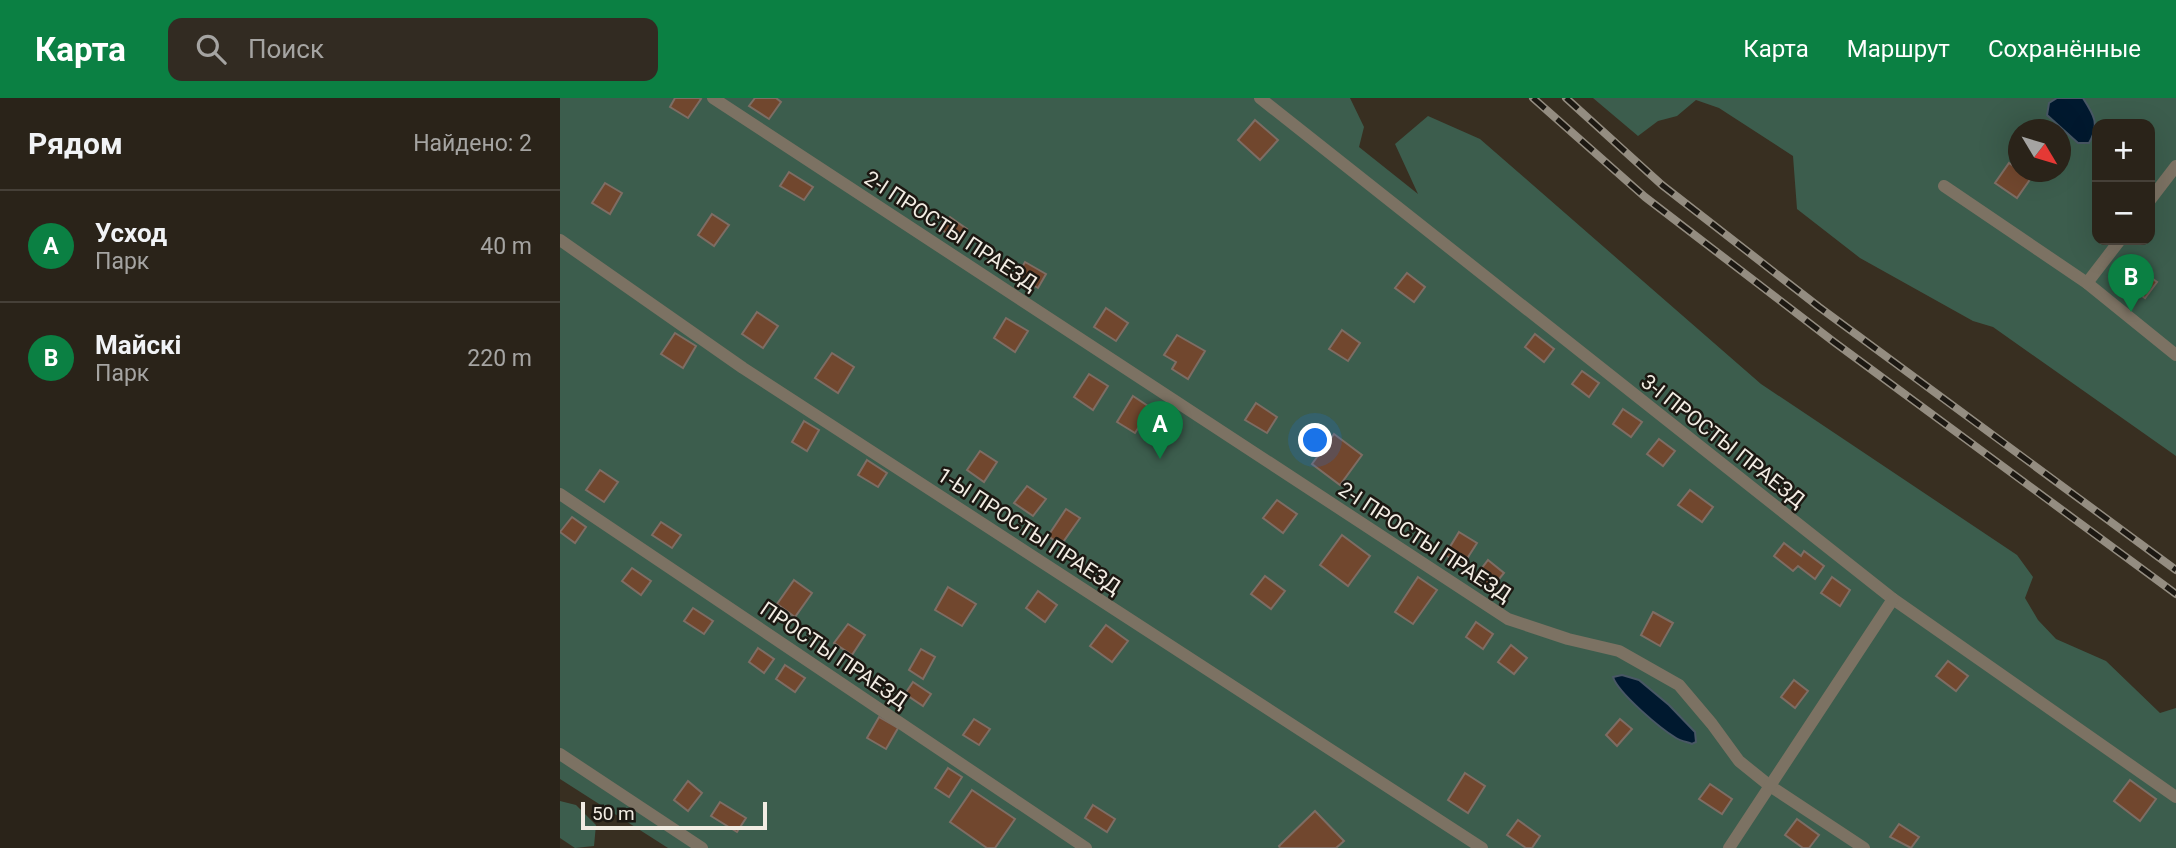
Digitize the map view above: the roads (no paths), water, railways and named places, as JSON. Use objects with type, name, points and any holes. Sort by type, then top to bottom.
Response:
[{"type":"lane","name":"2-І ПРОСТЫ ПРАЕЗД","points":[[713,98],[1508,619],[1568,639],[1619,651],[1679,685],[1739,761],[1770,786],[1864,848]]},
{"type":"lane","name":"3-І ПРОСТЫ ПРАЕЗД","points":[[1260,98],[1893,599],[2176,797]]},
{"type":"lane","points":[[2155,193],[2176,166]]},
{"type":"lane","points":[[1944,186],[2087,283],[2176,355]]},
{"type":"lane","name":"1-Ы ПРОСТЫ ПРАЕЗД","points":[[560,240],[743,368],[1482,848]]},
{"type":"lane","points":[[2087,283],[2116,245]]},
{"type":"lane","name":"ПРОСТЫ ПРАЕЗД","points":[[560,494],[1086,848]]},
{"type":"lane","points":[[1729,848],[1893,599]]},
{"type":"lane","points":[[560,754],[702,848]]},
{"type":"water","points":[[2057,98],[2083,98],[2094,119],[2089,143],[2078,143],[2071,137],[2071,119],[2051,119],[2047,115],[2049,103]]},
{"type":"water","points":[[1622,675],[1639,680],[1669,705],[1695,732],[1696,742],[1692,744],[1676,738],[1641,710],[1613,677]]},
{"type":"railway","points":[[1533,98],[1645,197],[1834,342],[2176,594]]},
{"type":"railway","points":[[1566,98],[1662,185],[1819,307],[2176,570]]},
{"type":"place","name":"Майскі","points":[[2131,312]]},
{"type":"place","name":"Усход","points":[[1160,459]]}]
